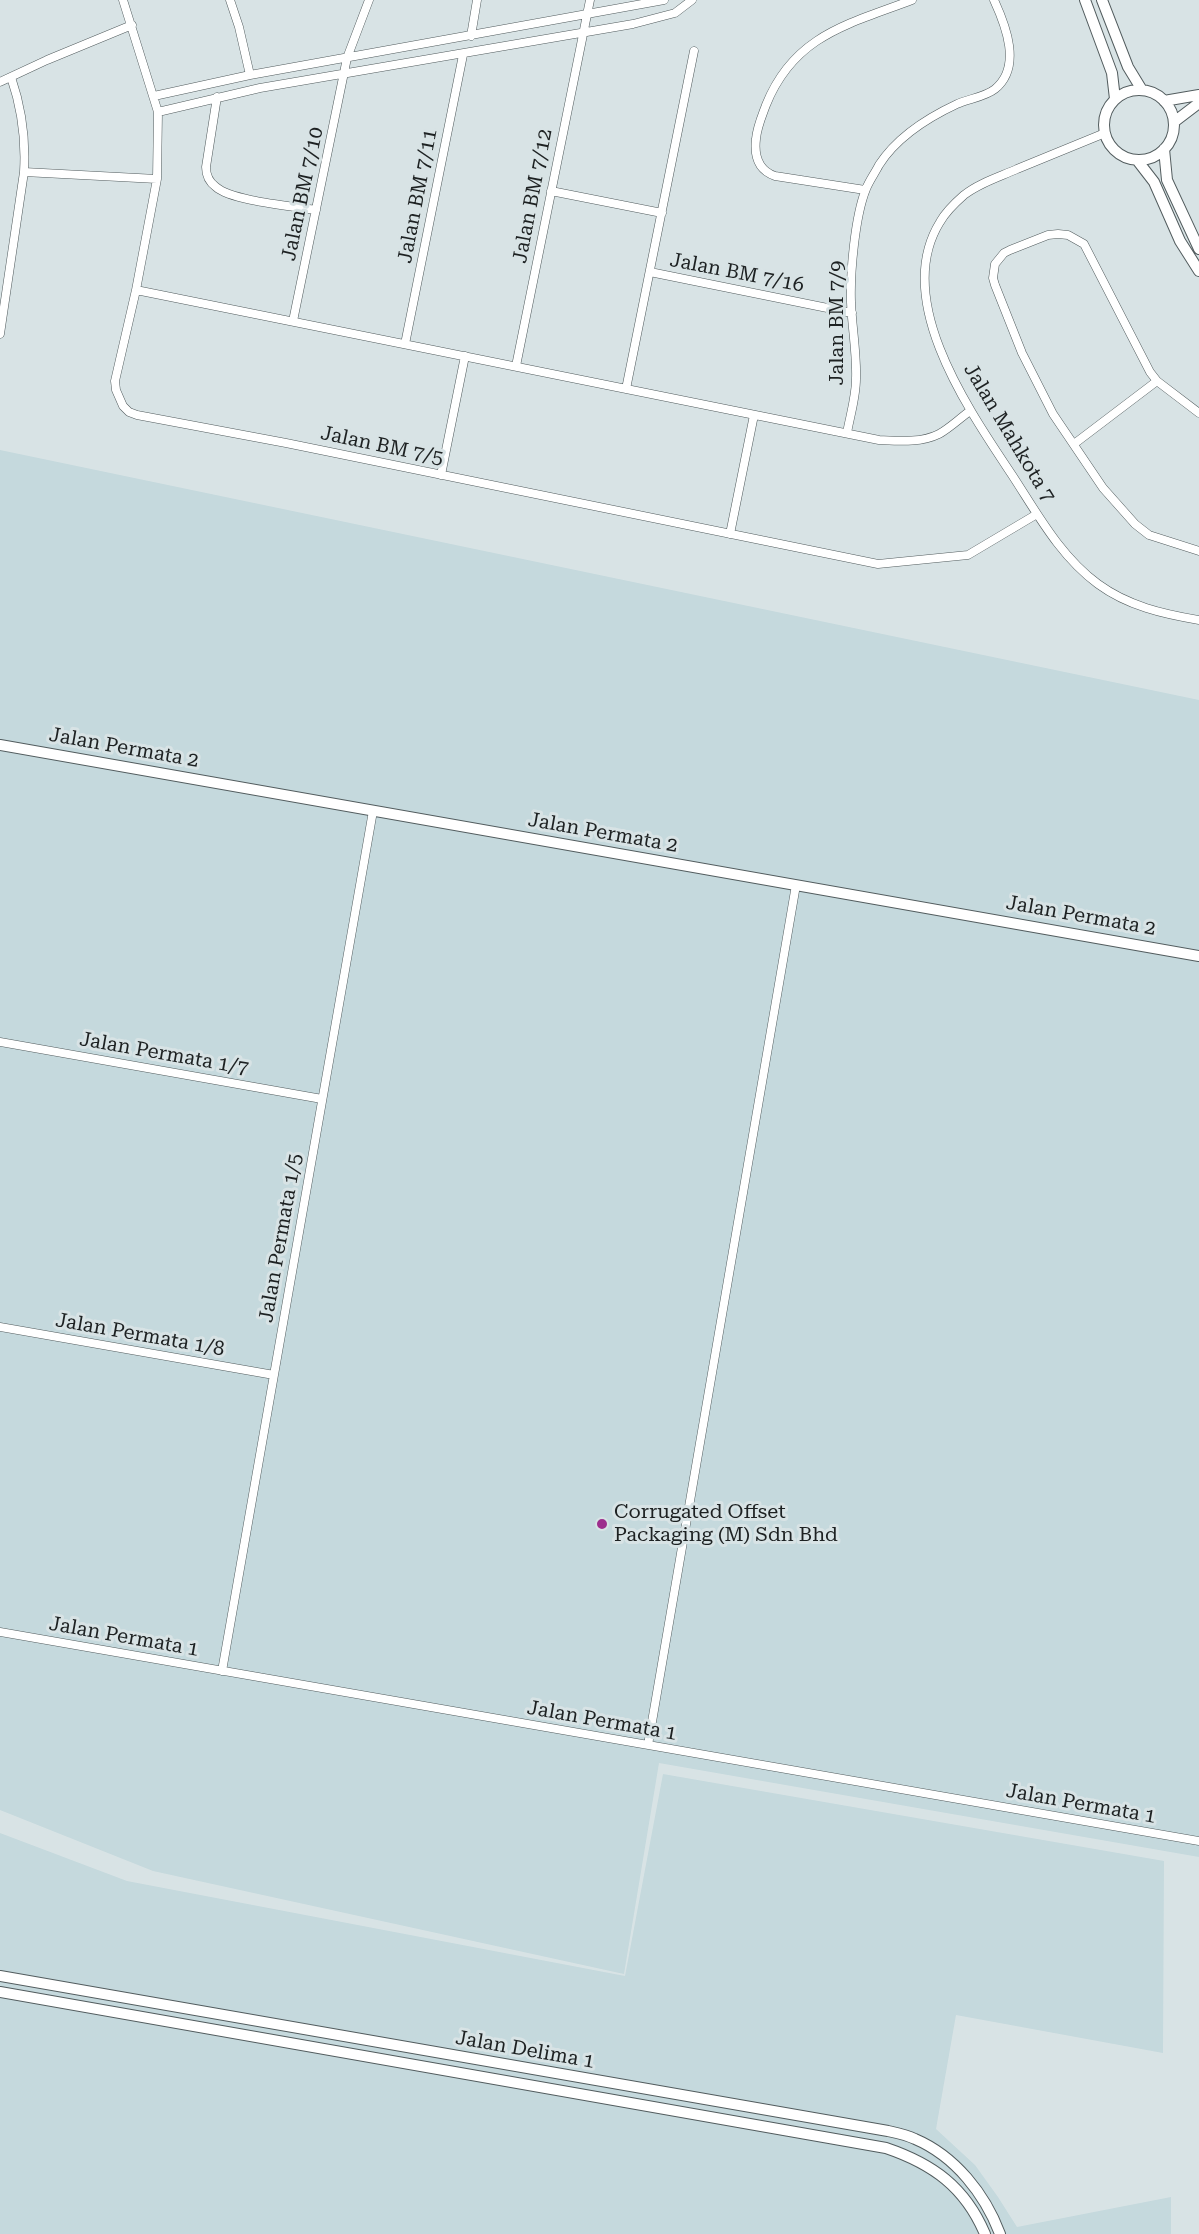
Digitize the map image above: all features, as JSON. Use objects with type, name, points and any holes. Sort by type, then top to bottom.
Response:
[{"type":"street","name":"Jalan BM 7/5","points":[[123,0],[158,112],[157,179],[136,290],[115,381],[121,402],[129,412],[878,564],[968,555],[1037,514]]},
{"type":"street","points":[[230,0],[250,75]]},
{"type":"street","name":"Jalan BM 7/10","points":[[293,321],[347,58],[369,0]]},
{"type":"street","points":[[471,36],[477,0]]},
{"type":"street","name":"Jalan BM 7/12","points":[[516,366],[590,0]]},
{"type":"street","points":[[154,96],[250,75],[664,0]]},
{"type":"street","points":[[158,112],[217,98],[345,74],[633,24],[672,14],[692,0]]},
{"type":"street","points":[[865,190],[766,172],[759,165],[756,156],[757,128],[779,77],[811,44],[828,32],[912,0]]},
{"type":"street","name":"Jalan BM 7/9","points":[[847,433],[856,379],[851,283],[853,256],[865,190],[889,152],[907,134],[931,117],[993,90],[1003,80],[1010,57],[1008,38],[994,0]]},
{"type":"street","points":[[1085,0],[1112,73],[1115,99]]},
{"type":"street","points":[[1102,0],[1128,68],[1142,90]]},
{"type":"street","points":[[0,82],[132,25]]},
{"type":"street","points":[[626,389],[694,51]]},
{"type":"street","name":"Jalan BM 7/11","points":[[405,344],[464,55]]},
{"type":"street","points":[[0,334],[24,172],[25,131],[11,76]]},
{"type":"street","points":[[1142,90],[1164,101],[1171,110],[1174,122],[1173,131],[1164,149],[1156,155],[1137,160],[1116,151],[1109,143],[1105,133],[1106,115],[1115,99],[1132,91],[1142,90]]},
{"type":"street","points":[[1164,101],[1199,95]]},
{"type":"street","points":[[217,98],[206,167],[213,185],[222,191],[246,198],[316,210]]},
{"type":"street","points":[[1174,122],[1199,103]]},
{"type":"street","name":"Jalan Mahkota 7","points":[[1105,133],[987,182],[964,195],[941,220],[933,235],[927,255],[924,280],[927,299],[935,338],[970,411],[1070,560],[1096,583],[1118,597],[1164,613],[1199,620]]},
{"type":"street","points":[[1164,149],[1167,180],[1199,249]]},
{"type":"street","points":[[1137,160],[1154,182],[1179,241],[1199,271]]},
{"type":"street","points":[[24,172],[157,179]]},
{"type":"street","points":[[551,191],[662,213]]},
{"type":"street","points":[[1199,413],[1157,381],[1150,372],[1084,244],[1068,235],[1048,235],[1004,253],[995,264],[993,278],[995,285],[1022,352],[1053,414],[1103,488],[1149,535],[1199,551]]},
{"type":"street","name":"Jalan BM 7/16","points":[[650,272],[852,313]]},
{"type":"street","points":[[136,290],[879,440],[899,442],[920,440],[939,434],[970,411]]},
{"type":"street","points":[[441,475],[465,356]]},
{"type":"street","points":[[1074,444],[1157,381]]},
{"type":"street","points":[[730,534],[754,415]]},
{"type":"street","name":"Jalan Permata 2","points":[[0,745],[1199,956]]},
{"type":"street","name":"Jalan Permata 1/5","points":[[222,1671],[373,810]]},
{"type":"street","points":[[648,1745],[796,885]]},
{"type":"street","name":"Jalan Permata 1/7","points":[[0,1042],[322,1099]]},
{"type":"street","name":"Jalan Permata 1/8","points":[[0,1327],[274,1376]]},
{"type":"street","name":"Jalan Permata 1","points":[[0,1632],[1199,1841]]},
{"type":"street","name":"Jalan Delima 1","points":[[0,1976],[888,2131],[914,2138],[946,2158],[969,2180],[989,2208],[1000,2234]]},
{"type":"street","name":"Jalan Delima 1","points":[[0,1992],[886,2148],[911,2156],[948,2180],[970,2206],[985,2234]]},
{"type":"shaded area","points":[[0,450],[1199,700],[1199,1857],[659,1763],[624,1974],[153,1871],[0,1810]]},
{"type":"shaded area","points":[[663,1774],[1164,1861],[1163,2053],[956,2015],[936,2129],[975,2165],[1017,2227],[1171,2197],[1171,2234],[0,2234],[0,1833],[127,1881],[625,1976]]},
{"type":"place","name":"Corrugated Offset Packaging (M) Sdn Bhd","points":[[602,1524]]}]
